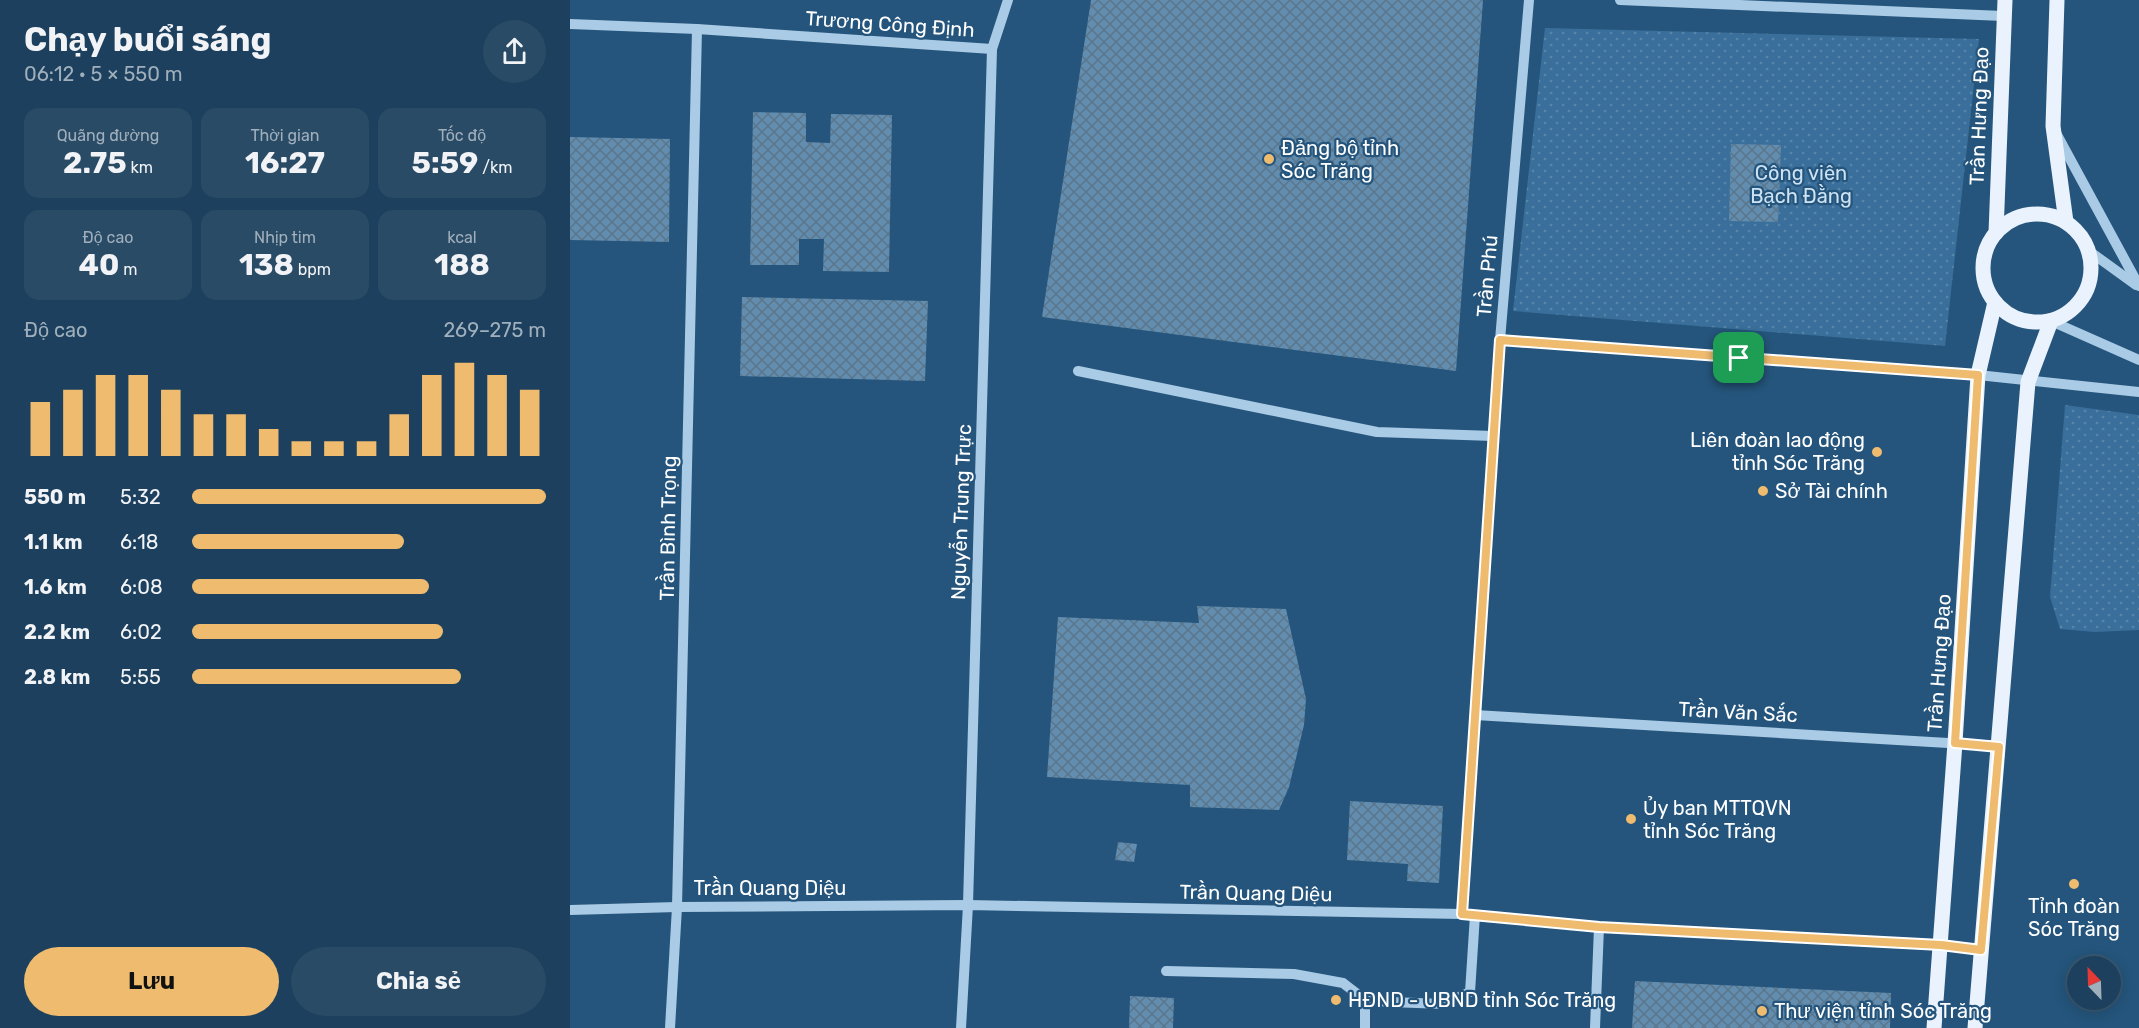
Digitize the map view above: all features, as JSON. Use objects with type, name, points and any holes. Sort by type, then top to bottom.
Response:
[{"type":"main road","name":"Trần Hưng Đạo","points":[[1996,233],[2005,0]]},
{"type":"main road","points":[[2057,0],[2052,126],[2066,222]]},
{"type":"main road","points":[[2029,215],[2048,215],[2066,222],[2080,235],[2089,251],[2091,270],[2088,288],[2078,304],[2051,321],[2026,322],[2009,315],[1995,302],[1985,286],[1983,267],[1986,249],[1996,233],[2011,221],[2029,215]]},
{"type":"main road","name":"Trần Hưng Đạo","points":[[1934,1028],[1978,375],[1995,302]]},
{"type":"main road","points":[[1975,1028],[2028,382],[2051,321]]},
{"type":"street","name":"Nguyễn Trung Trực","points":[[961,1028],[968,906],[992,49],[1008,0]]},
{"type":"street","name":"Trần Phú","points":[[1462,914],[1500,340],[1529,0]]},
{"type":"street","points":[[1620,0],[2003,16]]},
{"type":"street","name":"Trương Công Định","points":[[570,24],[697,29],[992,49]]},
{"type":"street","name":"Trần Bình Trọng","points":[[670,1028],[677,907],[697,29]]},
{"type":"street","points":[[2052,126],[2139,286]]},
{"type":"street","points":[[2089,251],[2139,286]]},
{"type":"street","points":[[2051,321],[2139,360]]},
{"type":"street","points":[[1500,340],[1978,375],[2139,392]]},
{"type":"street","points":[[1078,371],[1377,432],[1493,436]]},
{"type":"street","name":"Trần Văn Sắc","points":[[1475,715],[1999,747]]},
{"type":"street","name":"Trần Quang Diệu","points":[[570,910],[677,907],[968,906],[1462,914],[1599,927],[1941,945],[1981,950]]},
{"type":"street","points":[[1166,971],[1294,974],[1343,983],[1365,1000],[1444,1004],[1470,992],[1475,915]]},
{"type":"street","points":[[1595,1028],[1599,927]]},
{"type":"street","points":[[1365,1000],[1365,1028]]},
{"type":"green space","name":"Công viên Bạch Đằng","points":[[1545,28],[1979,39],[1945,346],[1513,311]]},
{"type":"green space","points":[[2065,405],[2139,415],[2139,630],[2095,632],[2060,629],[2050,597]]},
{"type":"building","name":"Đảng bộ tỉnh Sóc Trăng","points":[[1091,0],[1483,0],[1456,371],[1042,317]]},
{"type":"building","points":[[753,112],[806,113],[806,142],[830,143],[831,114],[892,115],[889,272],[823,271],[824,239],[799,239],[799,265],[750,265]]},
{"type":"building","points":[[570,137],[670,139],[669,242],[570,240]]},
{"type":"building","points":[[1731,144],[1781,145],[1778,222],[1729,221]]},
{"type":"building","points":[[742,297],[928,301],[925,381],[740,376]]},
{"type":"building","points":[[1197,606],[1286,609],[1306,699],[1304,725],[1289,787],[1279,810],[1190,807],[1190,785],[1047,777],[1058,617],[1199,623]]},
{"type":"building","points":[[1350,801],[1443,806],[1439,883],[1407,881],[1408,864],[1347,860]]},
{"type":"building","points":[[1118,842],[1137,844],[1134,862],[1115,860]]},
{"type":"building","name":"Thư viện tỉnh Sóc Trăng","points":[[1635,981],[1891,993],[1890,1028],[1632,1028]]},
{"type":"building","points":[[1130,996],[1174,998],[1173,1028],[1129,1028]]},
{"type":"place","name":"Đảng bộ tỉnh Sóc Trăng","points":[[1269,159]]},
{"type":"place","name":"Liên đoàn lao động tỉnh Sóc Trăng","points":[[1877,452]]},
{"type":"place","name":"Sở Tài chính","points":[[1763,491]]},
{"type":"place","name":"Ủy ban MTTQVN tỉnh Sóc Trăng","points":[[1631,819]]},
{"type":"place","name":"Tỉnh đoàn Sóc Trăng","points":[[2074,884]]},
{"type":"place","name":"HĐND - UBND tỉnh Sóc Trăng","points":[[1336,1000]]},
{"type":"place","name":"Thư viện tỉnh Sóc Trăng","points":[[1762,1011]]},
{"type":"route","points":[[1500,340],[1739,358],[1978,375],[1955,743],[1999,747],[1981,950],[1941,945],[1599,927],[1462,914],[1500,340]]}]
